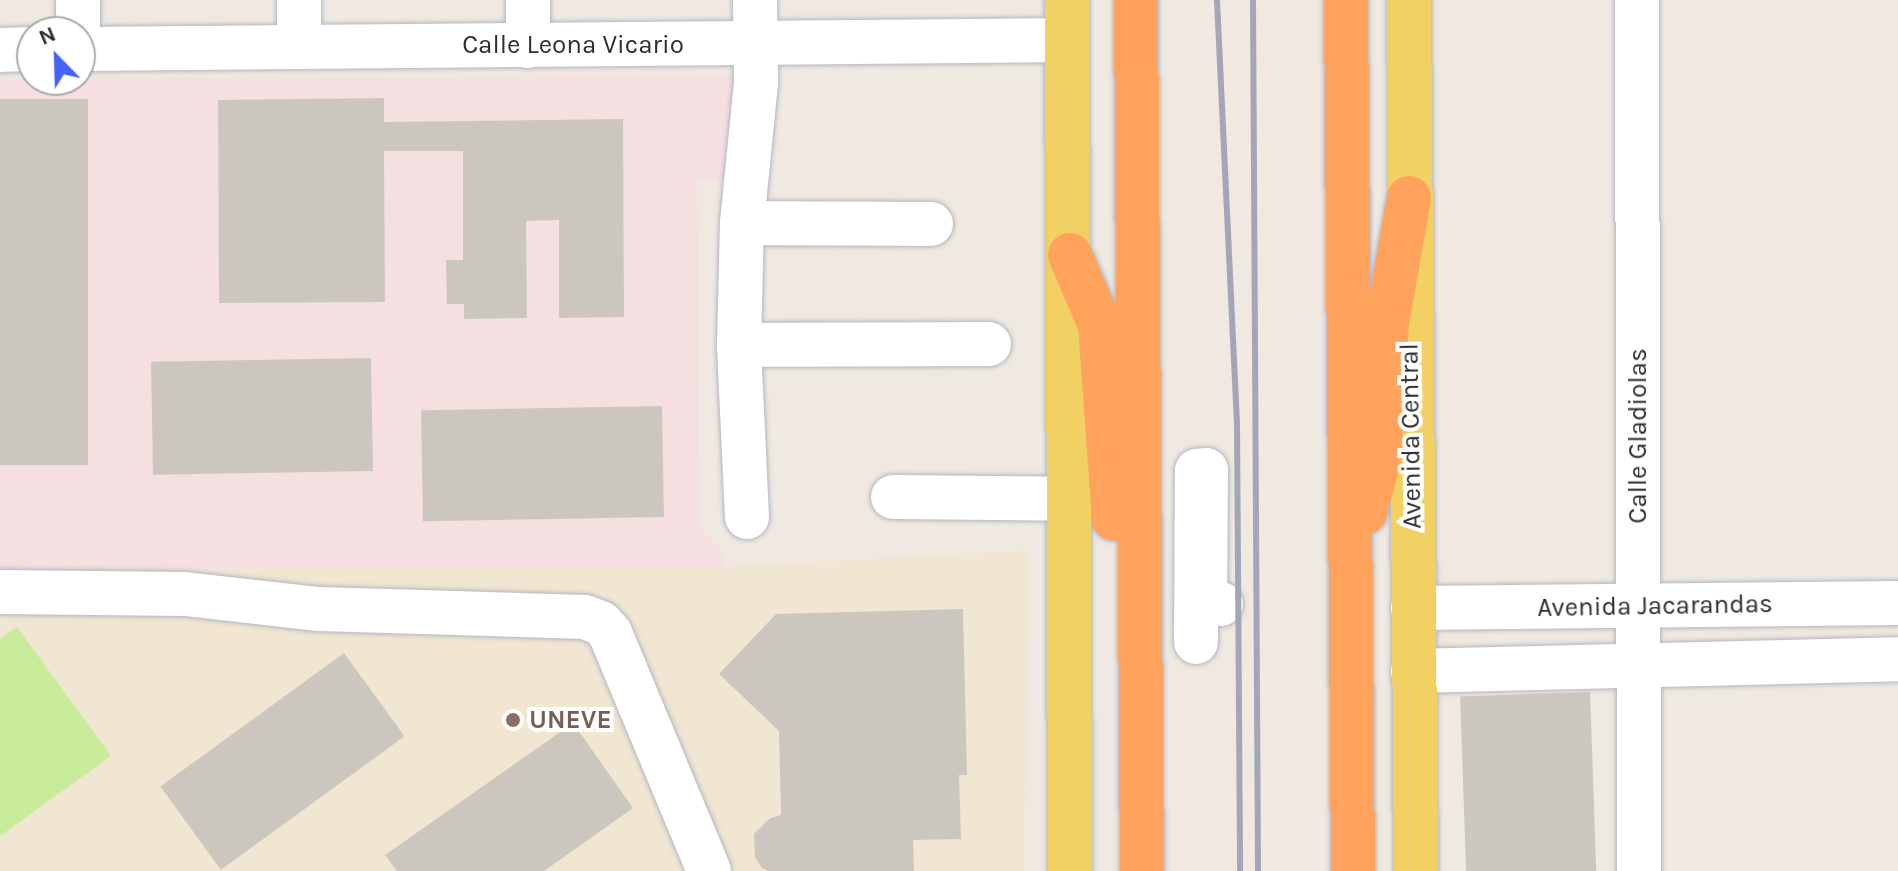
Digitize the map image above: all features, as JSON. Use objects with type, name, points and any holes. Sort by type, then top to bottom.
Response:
[{"type":"highway","points":[[1136,0],[1142,871]]},
{"type":"highway","points":[[1346,0],[1353,871]]},
{"type":"highway","points":[[1350,565],[1379,460],[1387,323],[1409,198]]},
{"type":"highway","points":[[1070,255],[1100,325],[1113,516],[1140,582]]},
{"type":"main road","name":"Avenida Central","points":[[1409,0],[1416,871]]},
{"type":"main road","points":[[1067,20],[1070,871]]},
{"type":"street","points":[[299,0],[299,46]]},
{"type":"street","points":[[528,0],[528,46]]},
{"type":"street","points":[[747,517],[739,345],[742,223],[757,44],[755,0]]},
{"type":"street","name":"Calle Gladiolas","points":[[1637,0],[1639,871]]},
{"type":"street","name":"Calle Leona Vicario","points":[[96,49],[757,44],[1067,20]]},
{"type":"street","points":[[742,223],[931,224]]},
{"type":"street","points":[[739,345],[989,344]]},
{"type":"street","points":[[893,497],[1071,499]]},
{"type":"street","points":[[0,592],[185,594],[319,609],[585,617],[601,623],[610,633],[709,871]]},
{"type":"street","name":"Avenida Jacarandas","points":[[1413,608],[1898,603]]},
{"type":"street","points":[[1413,671],[1898,659]]},
{"type":"shaded area","points":[[737,75],[741,181],[697,181],[699,527],[723,552],[724,567],[0,569],[0,79],[16,79],[16,96],[96,96],[96,78]]},
{"type":"shaded area","name":"UNEVE","points":[[1027,550],[1025,871],[0,871],[0,569],[724,567]]},
{"type":"green space","points":[[17,627],[111,756],[0,836],[0,639]]},
{"type":"building","points":[[384,98],[384,122],[623,119],[624,317],[559,318],[559,220],[526,221],[527,318],[464,319],[464,304],[447,304],[446,260],[463,260],[463,151],[384,151],[385,302],[219,303],[218,100]]},
{"type":"building","points":[[0,99],[88,99],[88,465],[0,465]]},
{"type":"building","points":[[371,358],[373,471],[153,475],[151,362]]},
{"type":"building","points":[[662,406],[664,517],[423,521],[421,410]]},
{"type":"building","points":[[963,609],[967,775],[959,775],[961,839],[913,840],[914,871],[768,871],[761,867],[755,857],[754,834],[770,818],[781,815],[779,731],[719,674],[776,614]]},
{"type":"building","points":[[344,653],[405,736],[221,870],[160,786]]},
{"type":"building","points":[[1590,692],[1596,871],[1466,871],[1460,697]]},
{"type":"building","points":[[573,723],[633,808],[544,871],[397,871],[385,855]]},
{"type":"railway","points":[[1217,0],[1237,424],[1240,871]]},
{"type":"railway","points":[[1253,0],[1258,871]]},
{"type":"place","name":"UNEVE","points":[[513,720]]}]
